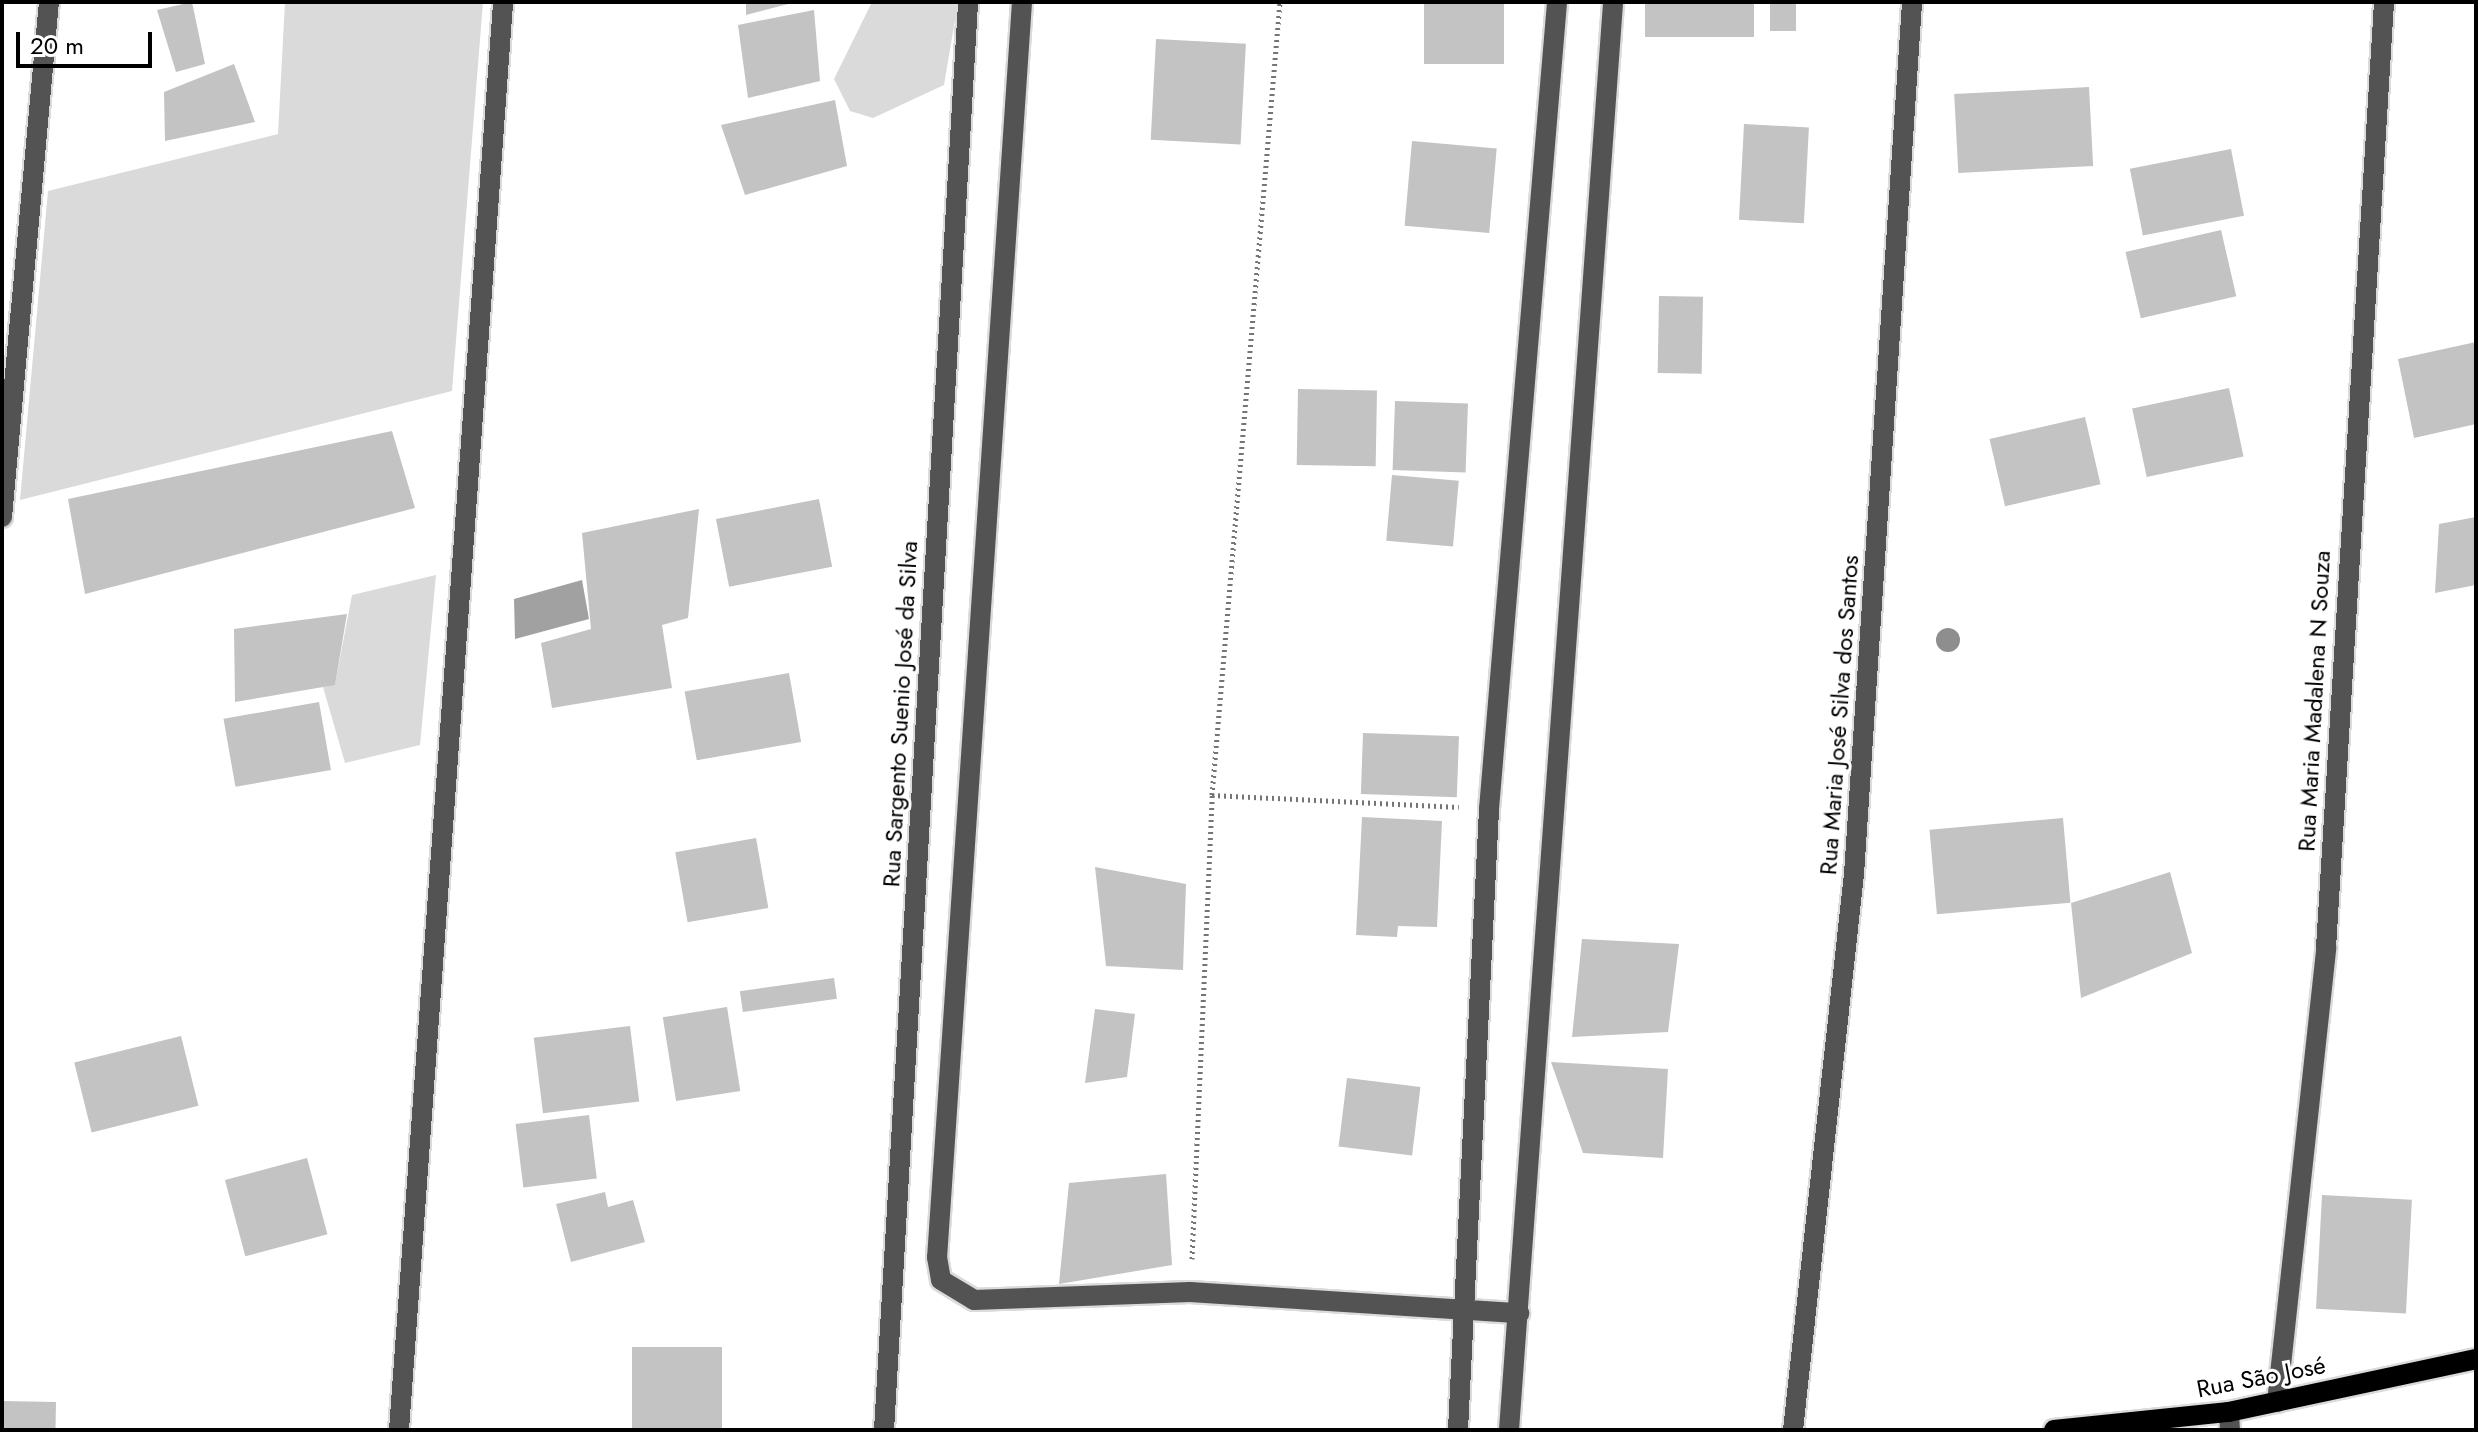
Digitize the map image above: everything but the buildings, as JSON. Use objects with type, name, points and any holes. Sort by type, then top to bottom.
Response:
[{"type":"main road","name":"Rua São José","points":[[2054,1430],[2229,1421],[2277,1402],[2476,1359]]},
{"type":"street","points":[[2,517],[49,2]]},
{"type":"street","points":[[399,1430],[503,2]]},
{"type":"street","name":"Rua Sargento Suenio José da Silva","points":[[884,1430],[968,2]]},
{"type":"street","points":[[1022,2],[937,1257],[941,1280],[974,1300],[1190,1292],[1519,1313]]},
{"type":"street","points":[[1458,1430],[1461,1311],[1489,809],[1557,2]]},
{"type":"street","points":[[1509,1430],[1613,2]]},
{"type":"street","name":"Rua Maria José Silva dos Santos","points":[[1793,1430],[1854,874],[1912,2]]},
{"type":"street","name":"Rua Maria Madalena N Souza","points":[[2277,1402],[2326,948],[2384,2]]},
{"type":"path","points":[[1190,1292],[1212,795],[1280,2]]},
{"type":"path","points":[[1212,795],[1489,809]]},
{"type":"shaded area","points":[[285,2],[483,2],[452,391],[20,500],[48,191],[278,134]]},
{"type":"shaded area","points":[[872,2],[958,2],[944,85],[873,118],[850,111],[834,79]]},
{"type":"shaded area","points":[[436,575],[420,745],[345,763],[323,687],[335,684],[352,595]]},
{"type":"shaded area","points":[[582,580],[589,619],[515,639],[514,599]]}]
